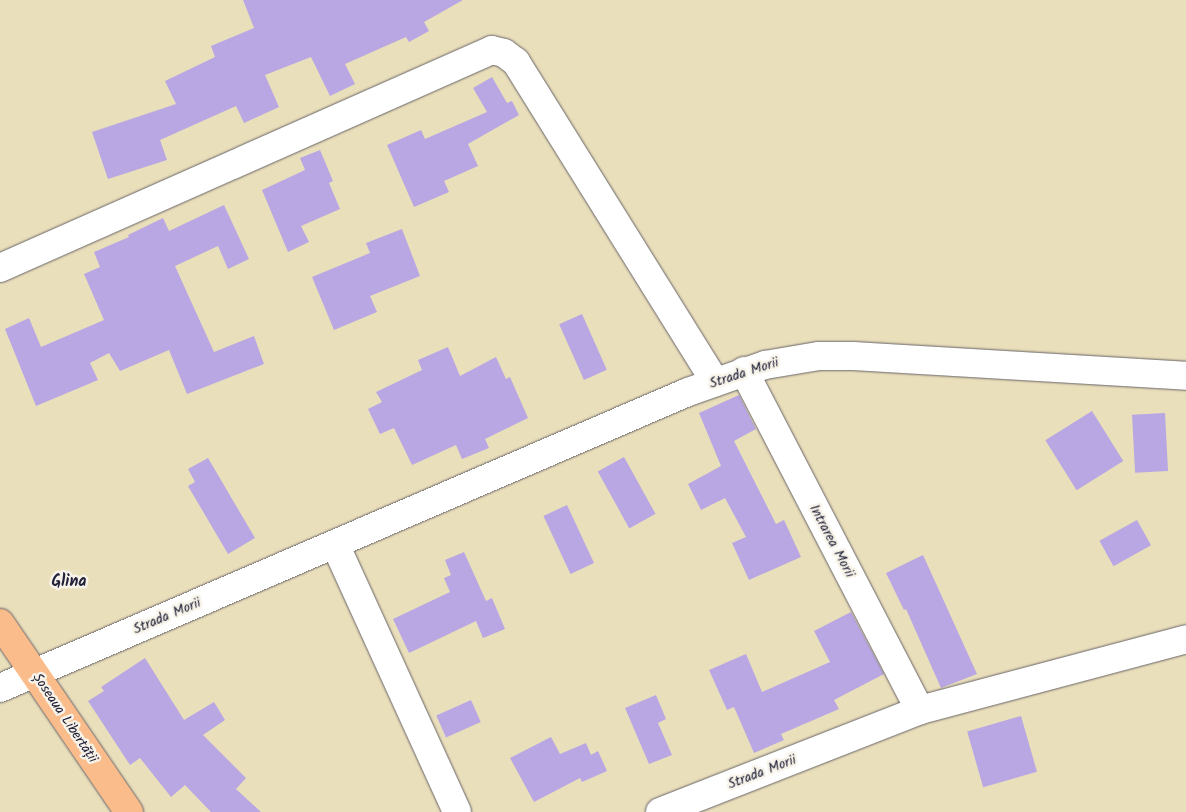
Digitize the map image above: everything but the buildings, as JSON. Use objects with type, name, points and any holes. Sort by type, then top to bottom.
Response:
[{"type":"main road","name":"Șoseaua Libertății","points":[[0,623],[129,812]]},
{"type":"street","points":[[0,268],[492,50],[504,53],[516,62],[715,382]]},
{"type":"street","name":"Strada Morii","points":[[0,688],[715,382],[744,371],[789,359],[819,356],[853,356],[1186,376]]},
{"type":"street","name":"Intrarea Morii","points":[[744,371],[920,710]]},
{"type":"street","points":[[335,544],[457,812]]},
{"type":"street","name":"Strada Morii","points":[[660,812],[920,710],[1186,639]]},
{"type":"district","name":"Glina","points":[[69,582]]}]
